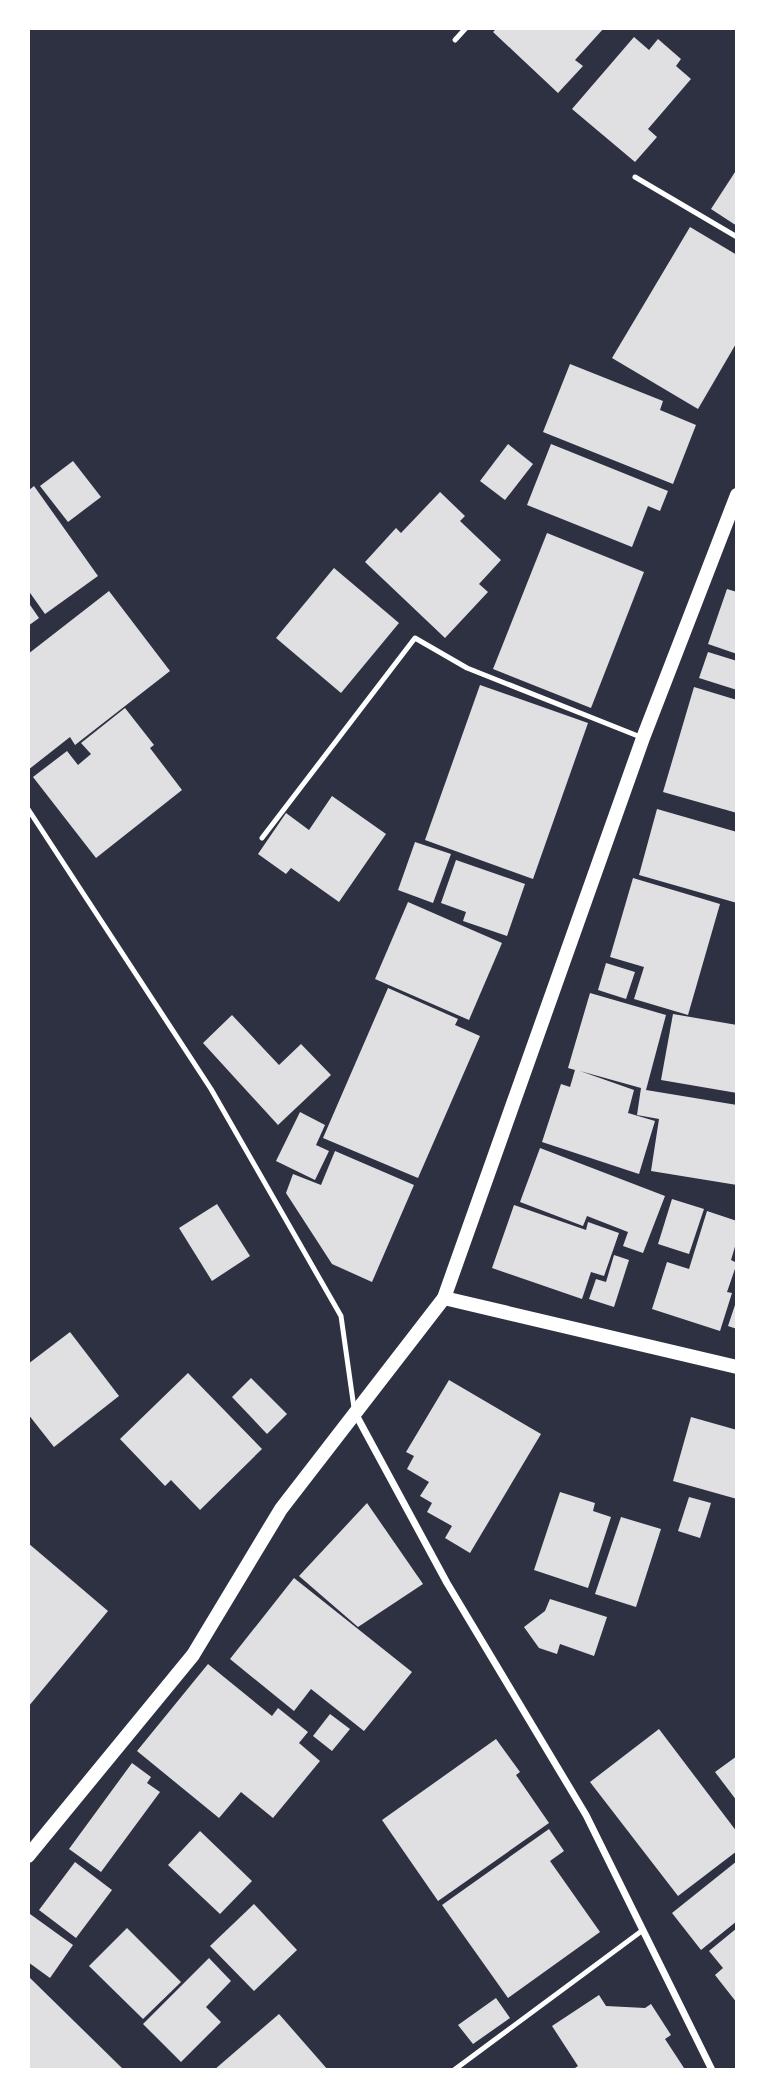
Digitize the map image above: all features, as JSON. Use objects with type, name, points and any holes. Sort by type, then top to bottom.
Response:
[{"type":"main road","points":[[28,1856],[193,1655],[281,1509],[354,1411],[444,1298],[643,738],[737,495]]},
{"type":"main road","points":[[444,1298],[737,1367]]},
{"type":"street","points":[[354,1411],[447,1583],[586,1815],[712,2070]]},
{"type":"lane","points":[[455,40],[466,28]]},
{"type":"lane","points":[[635,177],[737,237]]},
{"type":"lane","points":[[262,838],[415,638],[467,668],[643,738]]},
{"type":"lane","points":[[28,809],[212,1089],[341,1316],[354,1411]]},
{"type":"lane","points":[[454,2070],[643,1930]]},
{"type":"building","points":[[497,28],[604,28],[575,60],[583,66],[558,93],[493,32]]},
{"type":"building","points":[[634,37],[649,50],[658,39],[681,59],[676,66],[691,79],[648,129],[657,137],[635,162],[572,109]]},
{"type":"building","points":[[737,169],[737,226],[711,209]]},
{"type":"building","points":[[690,227],[737,255],[737,342],[698,409],[612,358]]},
{"type":"building","points":[[570,364],[663,401],[660,410],[696,425],[673,484],[543,432]]},
{"type":"building","points":[[508,444],[533,464],[505,500],[480,481]]},
{"type":"building","points":[[551,444],[668,491],[660,511],[648,506],[632,547],[527,505]]},
{"type":"building","points":[[73,461],[101,497],[68,522],[40,486]]},
{"type":"building","points":[[34,486],[98,576],[45,614],[28,590],[28,491]]},
{"type":"building","points":[[440,492],[465,516],[460,521],[501,560],[479,584],[488,592],[445,638],[365,562],[396,528],[401,533]]},
{"type":"building","points":[[547,533],[644,572],[591,708],[493,669]]},
{"type":"building","points":[[334,568],[399,623],[341,693],[276,638]]},
{"type":"building","points":[[727,589],[737,592],[737,654],[708,644]]},
{"type":"building","points":[[109,591],[170,671],[75,745],[70,737],[28,770],[28,654]]},
{"type":"building","points":[[28,602],[39,618],[28,626]]},
{"type":"building","points":[[708,652],[737,661],[737,690],[699,678]]},
{"type":"building","points":[[480,685],[588,723],[533,879],[425,840]]},
{"type":"building","points":[[694,687],[737,700],[737,813],[663,792]]},
{"type":"building","points":[[125,708],[154,745],[150,748],[182,790],[96,858],[33,777],[67,751],[78,765],[91,754],[81,743]]},
{"type":"building","points":[[332,796],[386,834],[339,902],[291,868],[286,874],[258,854],[286,813],[309,830]]},
{"type":"building","points":[[657,809],[737,832],[737,903],[639,875]]},
{"type":"building","points":[[415,842],[451,854],[433,903],[398,890]]},
{"type":"building","points":[[456,860],[525,884],[507,936],[463,921],[466,912],[441,903]]},
{"type":"building","points":[[633,878],[720,904],[688,1015],[634,999],[644,967],[610,957]]},
{"type":"building","points":[[408,902],[502,943],[469,1020],[375,979]]},
{"type":"building","points":[[606,963],[635,972],[626,999],[598,990]]},
{"type":"building","points":[[388,988],[458,1019],[455,1025],[480,1036],[418,1178],[323,1138]]},
{"type":"building","points":[[590,993],[666,1015],[646,1090],[737,1105],[737,1185],[651,1171],[659,1119],[637,1115],[641,1088],[580,1071],[634,1090],[628,1113],[655,1121],[639,1174],[542,1142],[561,1084],[570,1087],[575,1070],[568,1068]]},
{"type":"building","points":[[673,1014],[737,1025],[737,1093],[661,1080]]},
{"type":"building","points":[[232,1015],[279,1065],[301,1044],[331,1075],[278,1125],[203,1043]]},
{"type":"building","points":[[300,1112],[325,1125],[316,1145],[329,1151],[315,1180],[276,1161]]},
{"type":"building","points":[[540,1148],[665,1196],[643,1253],[623,1246],[628,1232],[587,1216],[583,1226],[520,1202]]},
{"type":"building","points":[[335,1151],[414,1185],[372,1282],[332,1264],[286,1193],[293,1174],[321,1185]]},
{"type":"building","points":[[672,1199],[704,1209],[689,1254],[658,1244]]},
{"type":"building","points":[[217,1204],[250,1256],[212,1281],[179,1228]]},
{"type":"building","points":[[514,1205],[586,1230],[588,1222],[619,1233],[604,1276],[591,1272],[582,1299],[492,1268]]},
{"type":"building","points":[[707,1211],[737,1221],[737,1240],[731,1260],[737,1263],[727,1292],[732,1293],[720,1331],[652,1309],[667,1262],[689,1269]]},
{"type":"building","points":[[614,1255],[629,1260],[614,1307],[589,1299],[596,1279],[606,1282]]},
{"type":"building","points":[[737,1302],[737,1329],[728,1326]]},
{"type":"building","points":[[70,1332],[119,1396],[54,1447],[28,1414],[28,1364]]},
{"type":"building","points":[[188,1373],[262,1449],[200,1510],[171,1480],[165,1486],[120,1439]]},
{"type":"building","points":[[251,1378],[287,1414],[267,1434],[232,1397]]},
{"type":"building","points":[[449,1380],[541,1434],[470,1553],[445,1538],[452,1526],[427,1512],[432,1503],[420,1496],[429,1482],[407,1469],[414,1456],[406,1452]]},
{"type":"building","points":[[691,1417],[737,1430],[737,1499],[673,1481]]},
{"type":"building","points":[[560,1492],[595,1503],[593,1511],[611,1517],[588,1588],[534,1570]]},
{"type":"building","points":[[689,1497],[711,1503],[700,1538],[678,1531]]},
{"type":"building","points":[[367,1503],[423,1584],[358,1627],[299,1576]]},
{"type":"building","points":[[621,1517],[661,1529],[636,1607],[595,1594]]},
{"type":"building","points":[[28,1543],[108,1611],[28,1707]]},
{"type":"building","points":[[294,1578],[412,1672],[364,1731],[311,1689],[294,1711],[230,1659]]},
{"type":"building","points":[[550,1599],[607,1617],[594,1656],[560,1644],[557,1654],[539,1648],[524,1627],[545,1611]]},
{"type":"building","points":[[208,1664],[272,1716],[278,1708],[308,1732],[299,1743],[320,1761],[273,1818],[241,1792],[219,1818],[137,1751]]},
{"type":"building","points":[[330,1714],[350,1729],[332,1751],[313,1736]]},
{"type":"building","points":[[659,1729],[737,1832],[737,1851],[678,1896],[590,1782]]},
{"type":"building","points":[[496,1739],[520,1772],[516,1775],[549,1823],[438,1901],[382,1820]]},
{"type":"building","points":[[737,1756],[737,1801],[715,1772]]},
{"type":"building","points":[[132,1763],[151,1777],[147,1783],[160,1792],[101,1872],[69,1849]]},
{"type":"building","points":[[549,1829],[564,1851],[550,1861],[600,1932],[508,1998],[442,1905]]},
{"type":"building","points":[[200,1831],[252,1881],[220,1914],[168,1865]]},
{"type":"building","points":[[737,1861],[737,1921],[701,1950],[672,1913]]},
{"type":"building","points":[[75,1862],[112,1890],[76,1938],[39,1910]]},
{"type":"building","points":[[254,1904],[297,1950],[254,1991],[210,1946]]},
{"type":"building","points":[[30,1914],[73,1945],[50,1978],[28,1962]]},
{"type":"building","points":[[127,1928],[181,1982],[143,2019],[89,1966]]},
{"type":"building","points":[[737,1928],[737,2003],[715,1975],[723,1968],[709,1951]]},
{"type":"building","points":[[209,1958],[231,1981],[206,2007],[221,2022],[181,2062],[143,2024]]},
{"type":"building","points":[[28,1976],[124,2070],[28,2070]]},
{"type":"building","points":[[599,1995],[606,2006],[645,2008],[651,2004],[671,2035],[665,2039],[684,2068],[572,2070],[578,2066],[552,2026]]},
{"type":"building","points":[[496,1998],[510,2018],[473,2044],[458,2025]]},
{"type":"building","points":[[279,2014],[328,2070],[214,2070]]}]
